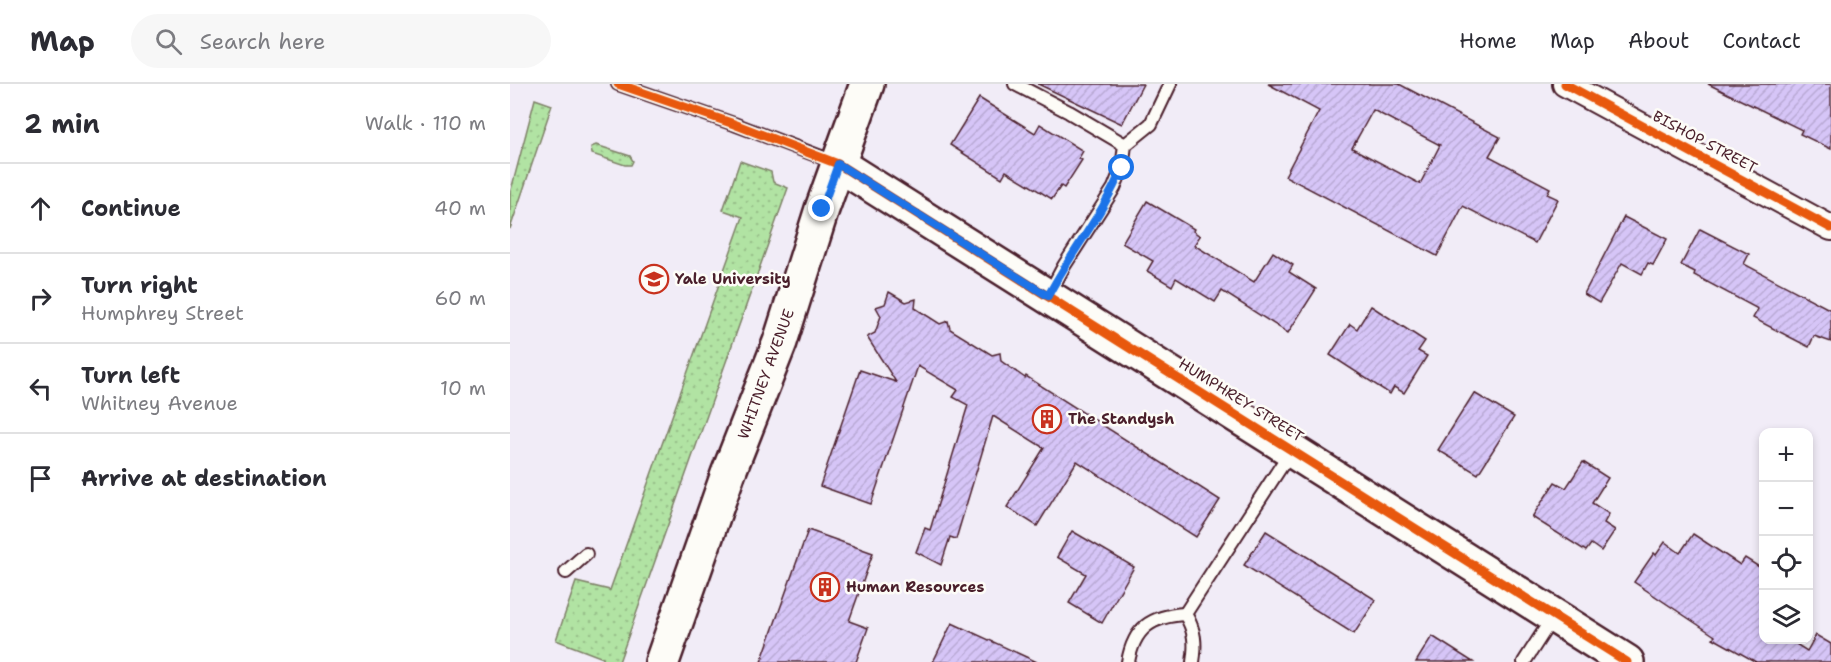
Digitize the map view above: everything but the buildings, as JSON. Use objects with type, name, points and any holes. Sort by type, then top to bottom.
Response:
[{"type":"street","name":"WHITNEY AVENUE","points":[[666,661],[728,474],[780,342],[838,164],[867,84]]},
{"type":"street","name":"BISHOP STREET","points":[[1565,84],[1831,228]]},
{"type":"street","name":"HUMPHREY STREET","points":[[838,164],[1627,662]]},
{"type":"lane","points":[[618,84],[724,120],[838,164]]},
{"type":"lane","points":[[1015,84],[1125,145]]},
{"type":"lane","points":[[1048,296],[1064,266],[1114,188],[1122,168],[1125,145],[1151,124],[1170,84]]},
{"type":"lane","points":[[1185,614],[1291,450]]},
{"type":"lane","points":[[566,572],[586,554]]},
{"type":"lane","points":[[1128,662],[1130,647],[1139,630],[1167,615],[1185,614]]},
{"type":"lane","points":[[1185,614],[1192,625],[1194,635],[1192,662]]},
{"type":"lane","points":[[1524,662],[1553,616]]},
{"type":"green space","points":[[535,99],[552,105],[510,229],[510,194]]},
{"type":"green space","points":[[596,145],[630,156],[633,161],[631,165],[592,154],[591,147]]},
{"type":"green space","points":[[740,161],[771,172],[773,182],[788,188],[619,662],[603,662],[603,658],[556,640],[576,582],[610,590],[743,217],[723,210]]},
{"type":"cycle path","points":[[618,84],[734,124],[838,164],[1627,662]]},
{"type":"cycle path","points":[[1565,84],[1831,228]]},
{"type":"place","name":"Yale University","points":[[654,279]]},
{"type":"place","name":"The Standysh","points":[[1047,419]]},
{"type":"place","name":"Human Resources","points":[[825,587]]},
{"type":"route","points":[[822,209],[838,164],[1048,296],[1064,266],[1114,188],[1122,168]]}]
